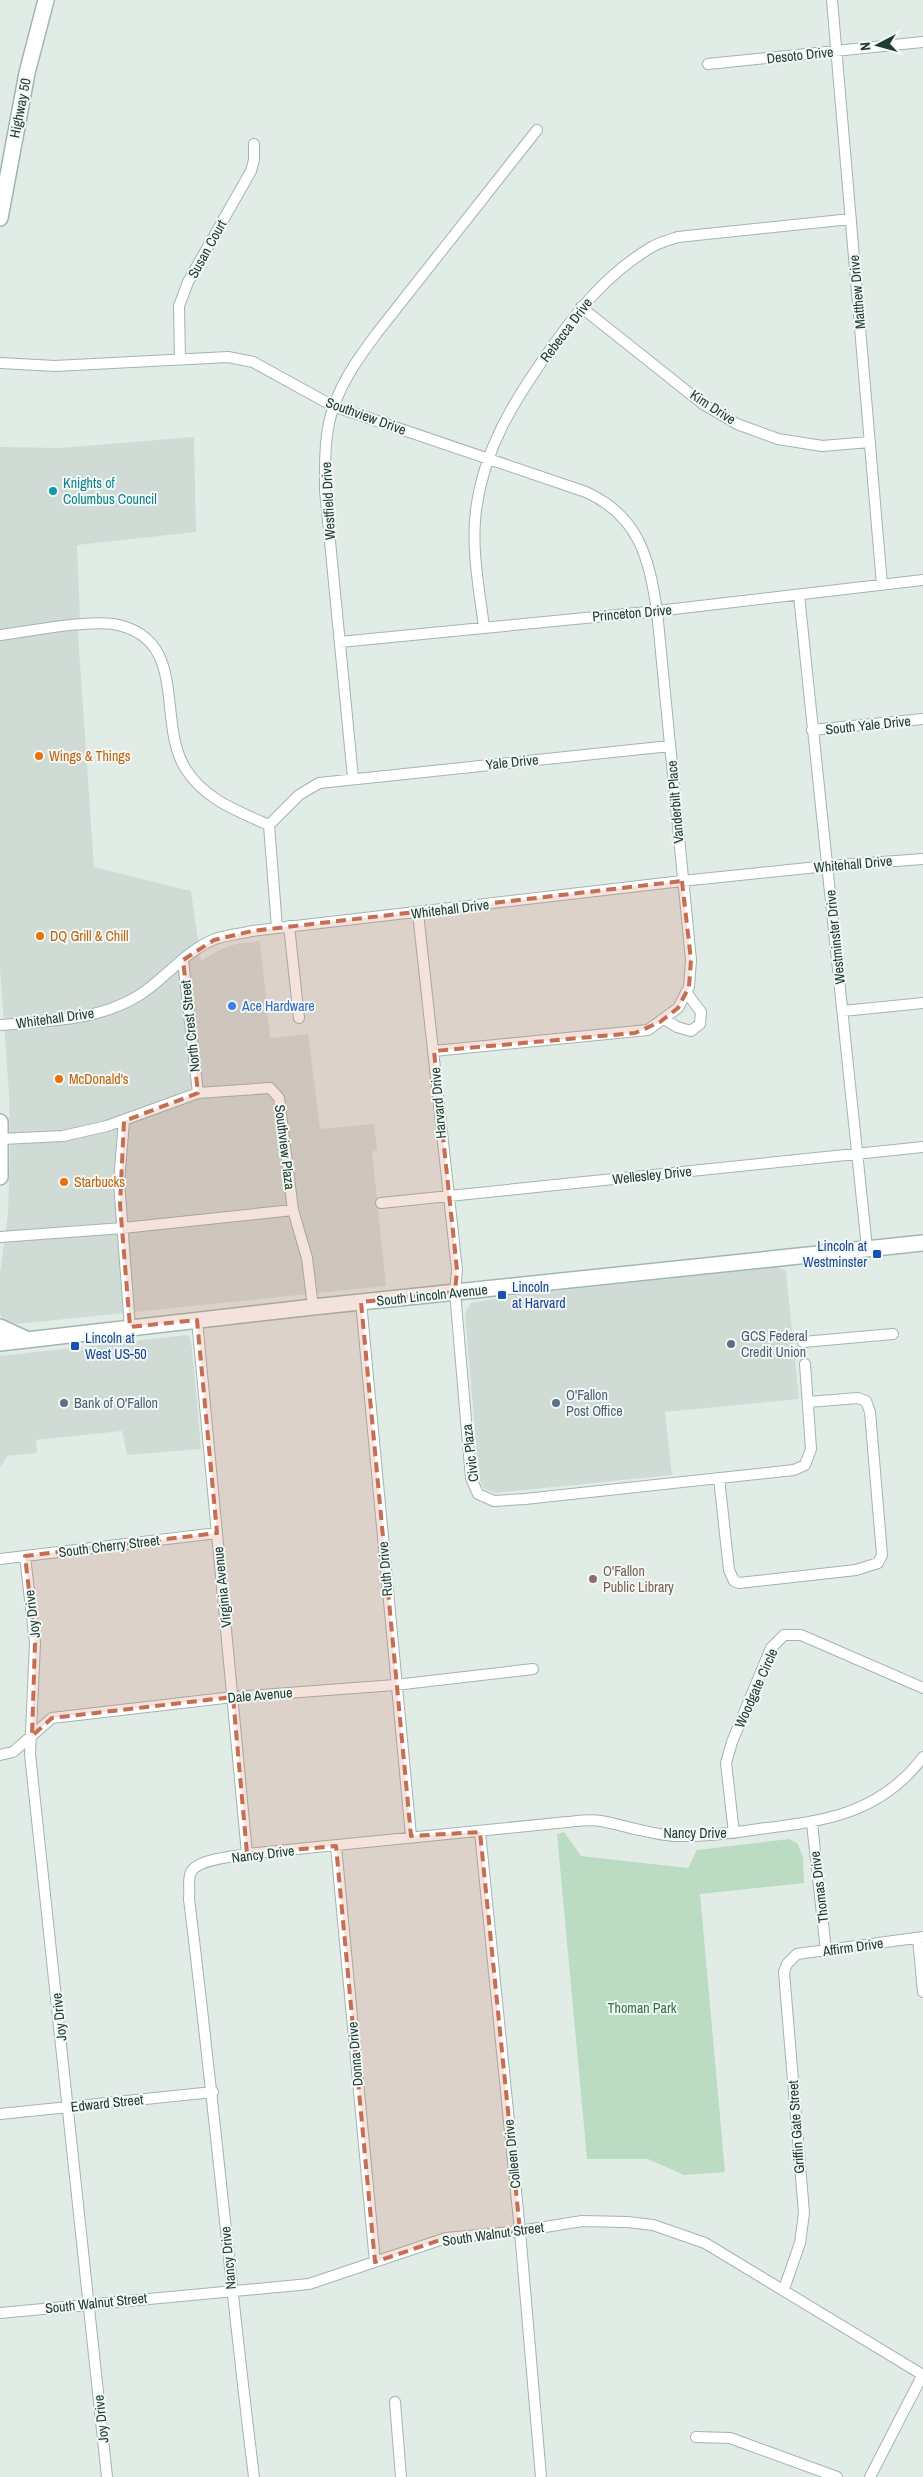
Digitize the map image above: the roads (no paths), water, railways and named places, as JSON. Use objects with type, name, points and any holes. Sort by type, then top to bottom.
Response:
[{"type":"main road","name":"Highway 50","points":[[0,218],[27,73],[46,0]]},
{"type":"main road","points":[[0,1122],[0,1177]]},
{"type":"main road","name":"South Lincoln Avenue","points":[[0,1343],[313,1307],[923,1243]]},
{"type":"main road","points":[[0,1327],[27,1340]]},
{"type":"street","name":"Matthew Drive","points":[[832,0],[882,585]]},
{"type":"street","name":"Desoto Drive","points":[[708,64],[923,42]]},
{"type":"street","name":"Westfield Drive","points":[[353,778],[325,490],[325,446],[334,406],[353,365],[537,130]]},
{"type":"street","name":"Susan Court","points":[[180,360],[179,306],[188,282],[251,171],[254,160],[254,144]]},
{"type":"street","name":"Rebecca Drive","points":[[484,627],[475,534],[476,509],[488,457],[516,397],[581,307],[611,276],[651,247],[678,237],[851,219]]},
{"type":"street","name":"Kim Drive","points":[[581,307],[703,404],[737,424],[778,439],[822,446],[870,442]]},
{"type":"street","name":"Southview Drive","points":[[0,363],[55,366],[241,358],[253,362],[334,406],[488,457],[603,499],[625,519],[642,546],[652,577],[657,611]]},
{"type":"street","name":"Princeton Drive","points":[[340,642],[799,596],[923,580]]},
{"type":"street","name":"Westminster Drive","points":[[799,596],[867,1248]]},
{"type":"street","name":"Vanderbilt Place","points":[[434,1051],[635,1033],[648,1030],[678,1008],[689,987],[691,960],[657,611]]},
{"type":"street","points":[[0,635],[103,623],[122,626],[140,634],[154,647],[162,660],[167,678],[173,735],[179,756],[186,769],[200,786],[218,801],[268,825]]},
{"type":"street","name":"South Yale Drive","points":[[812,730],[923,719]]},
{"type":"street","name":"Yale Drive","points":[[353,778],[670,746]]},
{"type":"street","points":[[276,928],[268,825],[282,809],[308,788],[319,783],[353,778]]},
{"type":"street","name":"Whitehall Drive","points":[[0,1026],[79,1017],[111,1009],[138,996],[183,960],[214,940],[276,928],[682,881],[923,858]]},
{"type":"street","name":"Harvard Drive","points":[[418,913],[456,1270],[455,1292]]},
{"type":"street","points":[[289,926],[299,1018]]},
{"type":"street","name":"North Crest Street","points":[[183,960],[198,1092]]},
{"type":"street","points":[[664,1019],[677,1027],[691,1031],[700,1024],[701,1012],[686,992]]},
{"type":"street","points":[[843,1011],[923,1003]]},
{"type":"street","name":"Southview Plaza","points":[[1,1139],[63,1136],[124,1121],[182,1096],[198,1092],[270,1088],[278,1098],[293,1210],[307,1258],[313,1307]]},
{"type":"street","points":[[124,1121],[119,1182],[130,1327]]},
{"type":"street","name":"Wellesley Drive","points":[[380,1203],[923,1147]]},
{"type":"street","name":"Southview Plaza","points":[[0,1237],[123,1228],[293,1210]]},
{"type":"street","name":"Civic Plaza","points":[[455,1292],[471,1478],[478,1494],[485,1499],[504,1500],[719,1478]]},
{"type":"street","name":"Ruth Drive","points":[[361,1302],[395,1685],[411,1836]]},
{"type":"street","name":"Virginia Avenue","points":[[197,1320],[247,1854]]},
{"type":"street","points":[[803,1342],[893,1334]]},
{"type":"street","points":[[805,1364],[811,1448],[805,1465],[794,1470],[719,1478],[729,1570],[734,1581],[739,1583],[856,1570],[878,1563],[882,1556],[870,1412],[866,1401],[858,1398],[808,1402]]},
{"type":"street","name":"South Cherry Street","points":[[0,1559],[217,1533]]},
{"type":"street","name":"Joy Drive","points":[[25,1556],[35,1643],[30,1754],[108,2477]]},
{"type":"street","name":"Woodgate Circle","points":[[734,1833],[726,1763],[732,1742],[771,1648],[784,1635],[801,1635],[923,1688]]},
{"type":"street","name":"Dale Avenue","points":[[0,1755],[13,1752],[52,1718],[233,1697],[395,1685],[533,1669]]},
{"type":"street","name":"Nancy Drive","points":[[254,2477],[231,2290],[213,2092],[190,1899],[190,1874],[193,1868],[201,1863],[247,1854],[336,1846],[411,1836],[480,1832],[567,1822],[599,1821],[676,1836],[734,1833],[812,1823],[840,1816],[866,1806],[893,1789],[923,1757]]},
{"type":"street","name":"Thomas Drive","points":[[812,1823],[826,1951]]},
{"type":"street","name":"Colleen Drive","points":[[480,1832],[520,2231],[542,2476]]},
{"type":"street","name":"Donna Drive","points":[[336,1846],[375,2262]]},
{"type":"street","points":[[921,1938],[923,1992]]},
{"type":"street","name":"Affirm Drive","points":[[787,1964],[798,1954],[921,1938]]},
{"type":"street","name":"Griffin Gate Street","points":[[784,2288],[800,2243],[804,2213],[784,1972],[787,1964]]},
{"type":"street","name":"Edward Street","points":[[0,2114],[213,2092]]},
{"type":"street","name":"South Walnut Street","points":[[0,2313],[309,2284],[446,2238],[520,2231],[582,2220],[627,2222],[653,2225],[705,2243],[784,2288],[923,2374]]},
{"type":"street","points":[[870,2477],[923,2374]]},
{"type":"street","points":[[395,2402],[401,2477]]},
{"type":"street","points":[[696,2438],[730,2438],[837,2477]]},
{"type":"place","name":"Knights of Columbus Council","points":[[53,491]]},
{"type":"place","name":"Wings & Things","points":[[39,756]]},
{"type":"place","name":"DQ Grill & Chill","points":[[40,936]]},
{"type":"place","name":"Ace Hardware","points":[[232,1006]]},
{"type":"place","name":"McDonald's","points":[[59,1079]]},
{"type":"place","name":"Starbucks","points":[[64,1182]]},
{"type":"place","name":"Lincoln at Westminster","points":[[877,1254]]},
{"type":"place","name":"Lincoln at Harvard","points":[[502,1295]]},
{"type":"place","name":"GCS Federal Credit Union","points":[[731,1344]]},
{"type":"place","name":"Lincoln at West US-50","points":[[75,1346]]},
{"type":"place","name":"Bank of O'Fallon","points":[[64,1403]]},
{"type":"place","name":"O'Fallon Post Office","points":[[556,1403]]},
{"type":"place","name":"O'Fallon Public Library","points":[[593,1579]]},
{"type":"park label","name":"Thoman Park","points":[[642,2008]]}]
